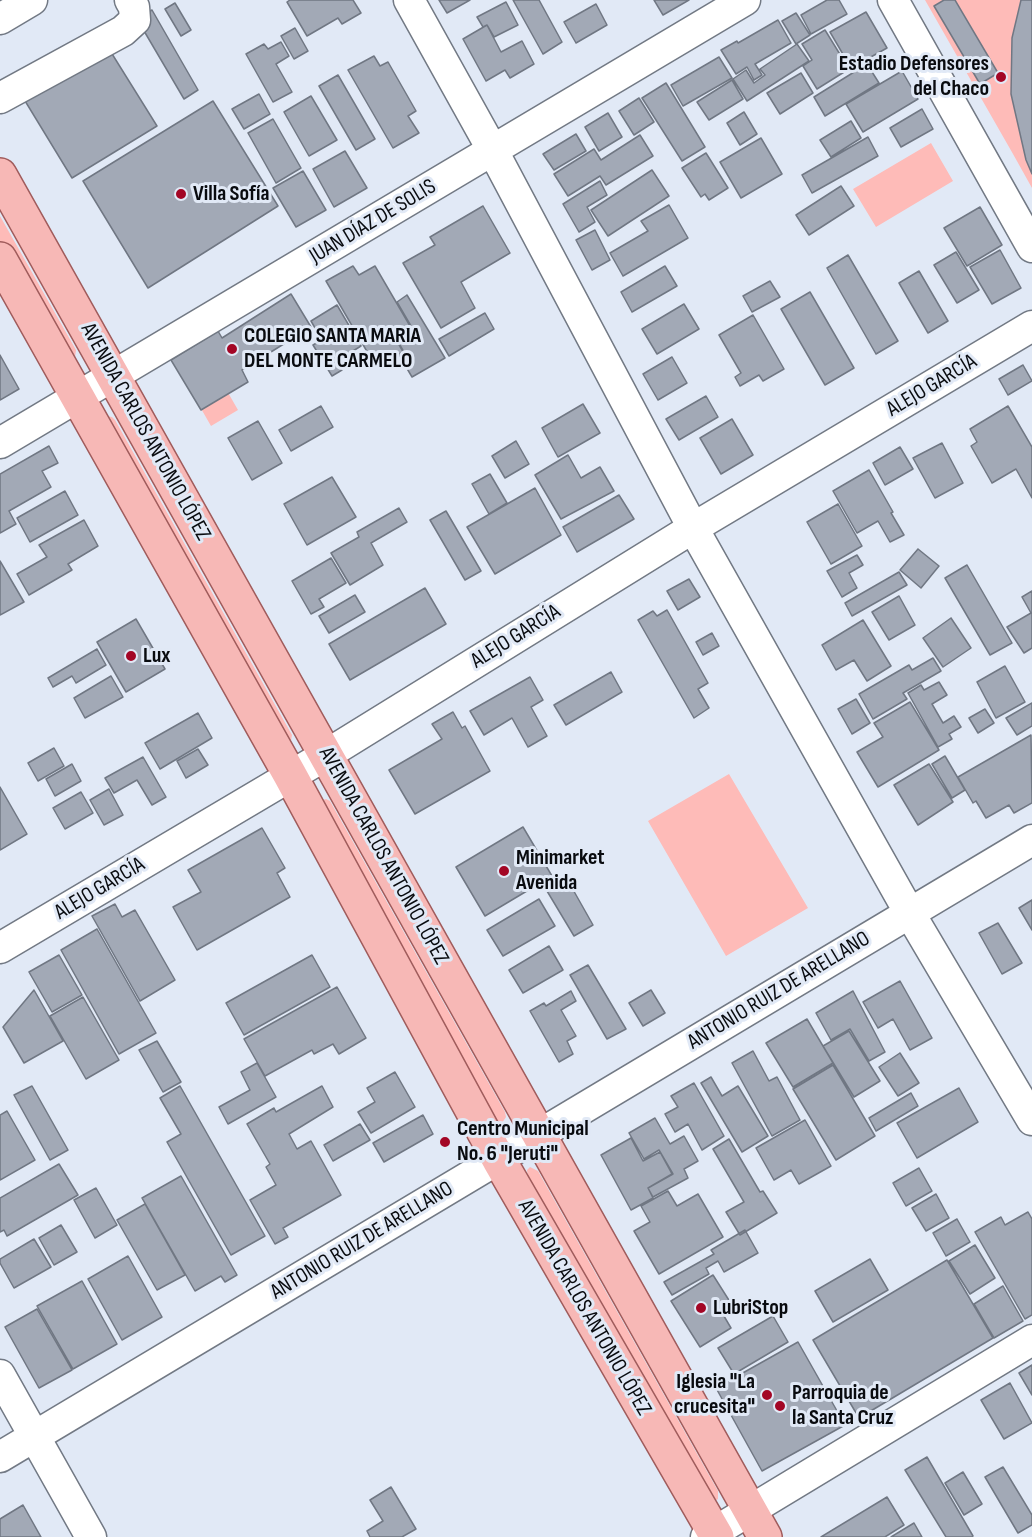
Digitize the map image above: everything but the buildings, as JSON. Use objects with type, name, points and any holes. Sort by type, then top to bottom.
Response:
[{"type":"main road","name":"AVENIDA CARLOS ANTONIO LÓPEZ","points":[[0,175],[758,1524]]},
{"type":"main road","name":"AVENIDA CARLOS ANTONIO LÓPEZ","points":[[0,259],[290,776],[499,1160],[712,1535]]},
{"type":"street","points":[[0,19],[32,0]]},
{"type":"street","points":[[0,98],[123,31],[135,20],[134,7],[130,0]]},
{"type":"street","points":[[409,0],[494,151],[693,528],[909,912],[1032,1120]]},
{"type":"street","name":"JUAN DÍAZ DE SOLIS","points":[[0,443],[745,0]]},
{"type":"street","points":[[893,0],[1032,247]]},
{"type":"street","name":"ALEJO GARCÍA","points":[[0,948],[290,776],[693,528],[1032,326]]},
{"type":"street","name":"ANTONIO RUIZ DE ARELLANO","points":[[0,1457],[1032,840]]},
{"type":"street","points":[[712,1535],[758,1524],[1032,1340]]},
{"type":"street","points":[[0,1375],[91,1537]]},
{"type":"shaded area","name":"Estadio Defensores del Chaco","points":[[925,0],[1032,0],[1032,188],[1013,154]]},
{"type":"shaded area","points":[[931,143],[953,181],[876,227],[853,189]]},
{"type":"shaded area","points":[[0,216],[76,350],[75,358],[72,360],[64,357],[0,242]]},
{"type":"shaded area","points":[[207,356],[238,410],[211,426],[180,372]]},
{"type":"shaded area","points":[[104,417],[115,420],[292,735],[288,743]]},
{"type":"shaded area","points":[[729,774],[808,908],[726,956],[648,821]]},
{"type":"shaded area","points":[[326,799],[330,801],[505,1112],[506,1117],[502,1123],[494,1119],[320,801]]},
{"type":"shaded area","points":[[530,1167],[538,1171],[718,1491],[718,1499],[715,1501],[528,1178],[527,1170]]},
{"type":"place","name":"Estadio Defensores del Chaco","points":[[1001,77]]},
{"type":"place","name":"Villa Sofía","points":[[181,194]]},
{"type":"place","name":"COLEGIO SANTA MARIA DEL MONTE CARMELO","points":[[232,349]]},
{"type":"place","name":"Lux","points":[[131,656]]},
{"type":"place","name":"Minimarket Avenida","points":[[504,871]]},
{"type":"place","name":"Centro Municipal No. 6 \"Jeruti\"","points":[[445,1142]]},
{"type":"place","name":"LubriStop","points":[[701,1308]]},
{"type":"place","name":"Iglesia \"La crucesita\"","points":[[767,1395]]},
{"type":"place","name":"Parroquia de la Santa Cruz","points":[[780,1406]]}]
